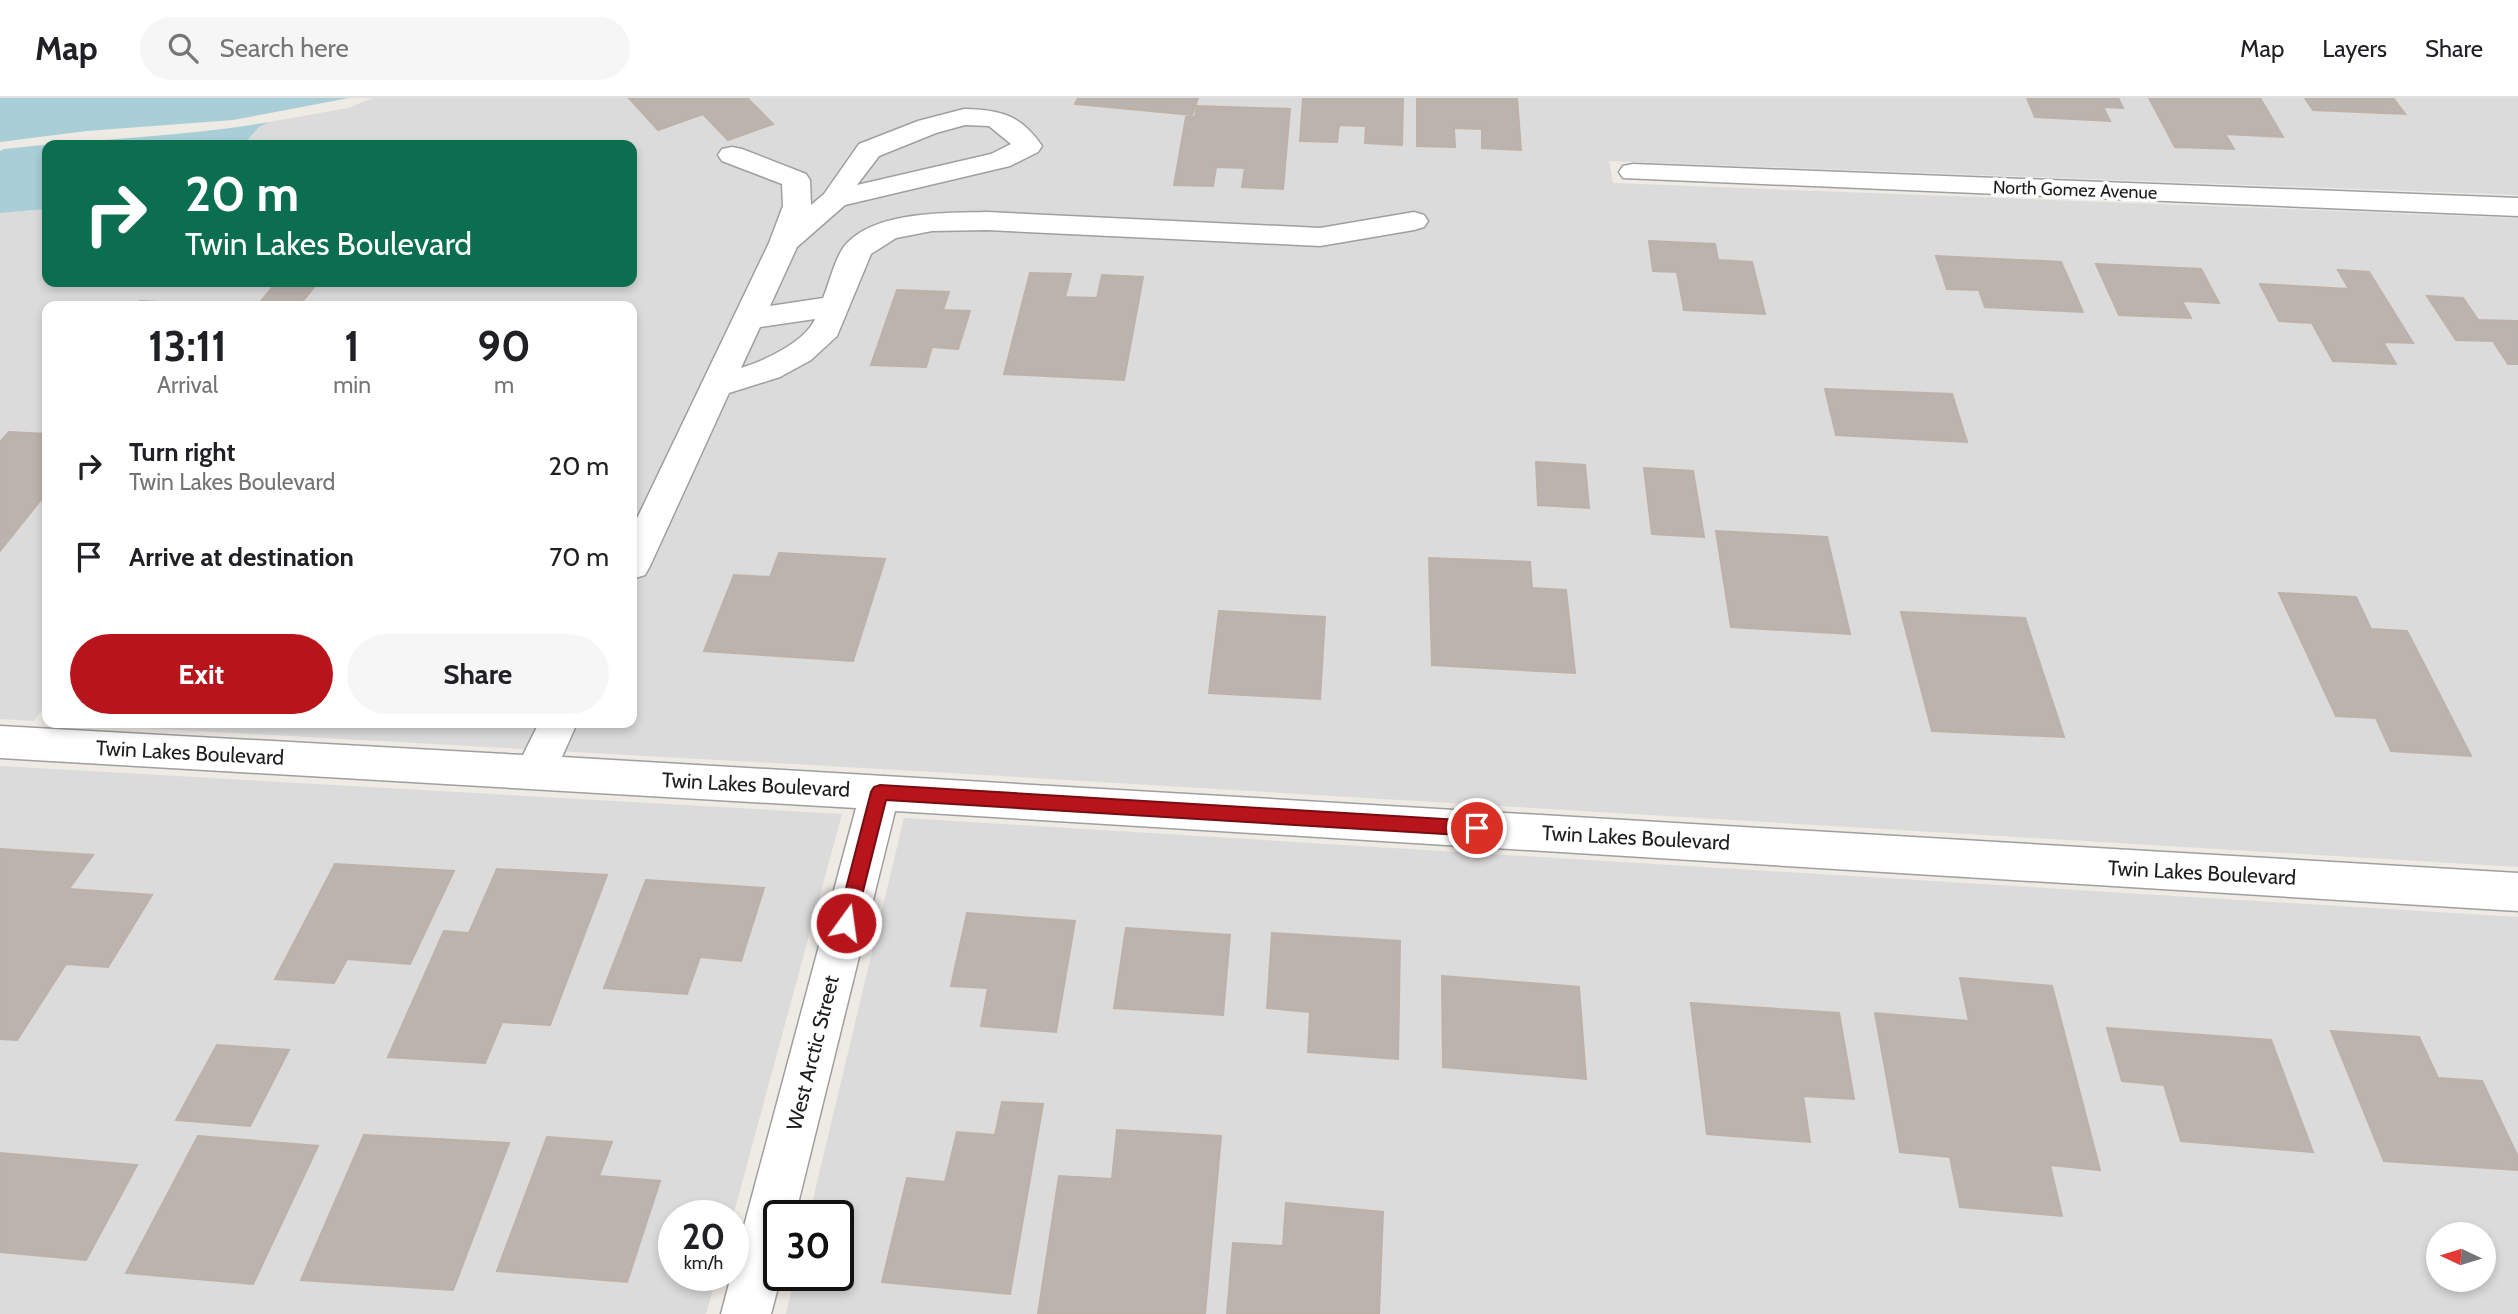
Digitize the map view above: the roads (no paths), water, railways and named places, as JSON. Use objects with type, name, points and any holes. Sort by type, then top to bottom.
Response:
[{"type":"street","points":[[784,243],[835,199],[851,172],[869,150],[947,119],[964,117],[995,118],[1014,131],[1028,146],[1000,160],[835,199]]},
{"type":"street","points":[[637,555],[784,243],[797,206],[796,180],[732,155]]},
{"type":"street","name":"North Gomez Avenue","points":[[1633,172],[2518,207]]},
{"type":"street","points":[[717,386],[769,370],[800,353],[826,329],[858,249],[887,230],[932,222],[988,221],[1320,237],[1414,220]]},
{"type":"street","points":[[749,319],[834,306]]},
{"type":"street","points":[[535,772],[556,728]]},
{"type":"street","name":"Twin Lakes Boulevard","points":[[0,742],[55,734],[535,772],[2518,892]]},
{"type":"street","name":"West Arctic Street","points":[[746,1314],[880,792]]},
{"type":"water","points":[[0,98],[349,98],[233,120],[87,131],[0,142]]},
{"type":"water","points":[[269,122],[259,127],[247,140],[103,140]]},
{"type":"water","points":[[42,146],[42,209],[0,213],[0,151]]}]
